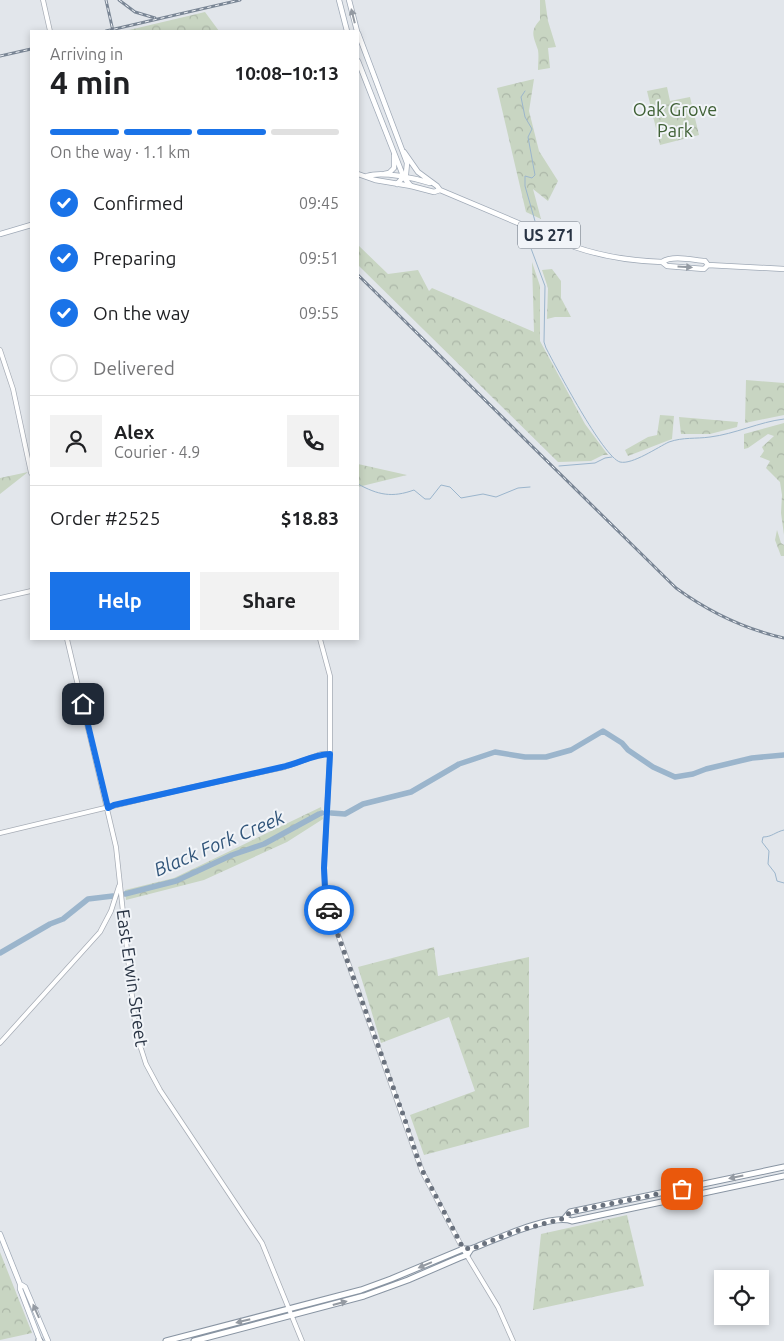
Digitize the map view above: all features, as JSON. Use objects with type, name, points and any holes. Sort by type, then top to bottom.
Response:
[{"type":"highway","points":[[166,1341],[371,1286],[463,1248],[471,1249],[513,1232],[565,1218],[570,1212],[784,1167]]},
{"type":"highway","points":[[774,1170],[776,1178]]},
{"type":"highway","points":[[565,1218],[572,1221],[784,1176]]},
{"type":"highway","points":[[664,1192],[666,1201]]},
{"type":"highway","points":[[194,1341],[372,1294],[467,1255],[471,1249]]},
{"type":"main road","points":[[339,0],[347,30]]},
{"type":"main road","points":[[349,0],[356,30]]},
{"type":"main road","points":[[359,37],[404,152],[408,168],[404,178],[397,184]]},
{"type":"main road","points":[[359,64],[404,178],[411,186]]},
{"type":"main road","points":[[380,175],[389,173],[394,168],[393,149]]},
{"type":"main road","points":[[404,152],[418,172],[434,184]]},
{"type":"main road","name":"US 271","points":[[359,174],[375,180],[434,192],[440,190]]},
{"type":"main road","name":"US 271","points":[[367,176],[374,174],[434,184],[440,190],[584,250],[621,259],[662,262],[667,266],[704,269],[708,265]]},
{"type":"main road","points":[[0,234],[30,225]]},
{"type":"main road","name":"US 271","points":[[662,262],[667,258],[705,261],[708,265],[784,269]]},
{"type":"main road","points":[[0,1234],[40,1341]]},
{"type":"main road","points":[[20,1284],[25,1287],[48,1341]]},
{"type":"street","points":[[43,0],[50,30]]},
{"type":"street","points":[[0,350],[13,389],[30,468]]},
{"type":"street","points":[[0,598],[30,590]]},
{"type":"street","name":"East Erwin Street","points":[[67,640],[116,847],[134,1022],[138,1041],[146,1064],[164,1097],[257,1235],[266,1252],[302,1341]]},
{"type":"street","points":[[320,640],[330,676],[330,754],[324,868],[325,889],[329,909],[420,1166],[463,1248],[498,1307],[513,1341]]},
{"type":"street","points":[[0,833],[184,788],[285,767],[318,755],[330,754]]},
{"type":"street","points":[[0,1043],[88,947],[103,927],[118,892],[120,879]]},
{"type":"street","points":[[111,911],[117,909],[123,912]]},
{"type":"green space","points":[[540,0],[545,0],[548,21],[556,47],[548,48],[550,68],[538,70],[538,50],[533,31],[540,20]]},
{"type":"green space","points":[[205,12],[218,30],[129,30]]},
{"type":"green space","points":[[534,79],[529,111],[539,151],[558,181],[548,201],[533,189],[541,219],[526,212],[497,88]]},
{"type":"green space","name":"Oak Grove Park","points":[[667,87],[670,101],[690,97],[699,135],[660,145],[647,91]]},
{"type":"green space","points":[[359,246],[388,274],[418,270],[429,291],[432,288],[534,332],[532,262],[540,286],[540,341],[585,424],[608,455],[603,455],[591,461],[558,462],[359,266]]},
{"type":"green space","points":[[552,269],[561,281],[561,298],[571,317],[547,319],[548,288],[542,270]]},
{"type":"green space","points":[[746,380],[784,383],[784,415],[745,423]]},
{"type":"green space","points":[[660,415],[674,416],[672,439],[628,456],[625,450],[648,437],[657,435]]},
{"type":"green space","points":[[679,417],[738,422],[737,427],[710,434],[681,434]]},
{"type":"green space","points":[[784,423],[784,535],[780,482],[766,468],[770,461],[760,457],[764,451],[762,447],[774,436],[768,434],[744,449],[744,434]]},
{"type":"green space","points":[[359,464],[407,475],[359,487]]},
{"type":"green space","points":[[28,472],[0,494],[0,478]]},
{"type":"green space","points":[[777,530],[781,543],[784,545],[784,556],[781,556],[775,540]]},
{"type":"green space","points":[[321,807],[323,819],[287,842],[204,880],[126,900],[125,890],[174,878]]},
{"type":"green space","points":[[434,947],[438,976],[529,957],[529,1127],[424,1155],[410,1115],[475,1091],[449,1017],[381,1043],[358,967]]},
{"type":"green space","points":[[627,1215],[644,1286],[533,1310],[541,1234]]},
{"type":"green space","points":[[0,1252],[32,1333],[0,1340]]},
{"type":"waterway","points":[[525,91],[521,97],[525,117],[532,129],[528,137],[535,175],[532,178],[525,176],[525,186],[535,221]]},
{"type":"waterway","points":[[530,238],[529,243],[545,286],[544,342],[546,348],[592,429],[612,456],[620,462],[631,461],[674,440],[705,438],[784,419]]},
{"type":"waterway","points":[[559,466],[595,463],[612,457]]},
{"type":"waterway","points":[[359,484],[372,491],[392,495],[414,490],[425,499],[430,499],[441,485],[450,487],[461,498],[483,494],[496,497],[518,488],[530,487]]},
{"type":"waterway","name":"Black Fork Creek","points":[[331,813],[345,814],[363,804],[411,792],[459,764],[495,752],[525,757],[546,757],[571,750],[603,731],[653,767],[675,777],[752,758],[784,755]]},
{"type":"waterway","name":"Black Fork Creek","points":[[125,894],[176,881],[232,855],[264,844],[322,813]]},
{"type":"waterway","points":[[784,830],[763,837],[762,842],[769,851],[768,864],[775,873],[777,881],[784,883]]},
{"type":"waterway","name":"Black Fork Creek","points":[[0,953],[50,924],[63,919],[88,899],[113,896]]},
{"type":"railway","points":[[106,0],[113,30]]},
{"type":"railway","points":[[119,0],[135,12],[155,18]]},
{"type":"railway","points":[[110,30],[240,0]]},
{"type":"railway","points":[[0,56],[30,49]]},
{"type":"railway","points":[[359,276],[676,588],[701,605],[727,619],[755,630],[784,638]]},
{"type":"way so far","points":[[329,910],[420,1166],[463,1248],[471,1249],[513,1232],[565,1218],[570,1212],[682,1189]]},
{"type":"route","points":[[83,704],[108,808],[184,788],[285,767],[318,755],[330,754],[324,868],[329,910]]}]
